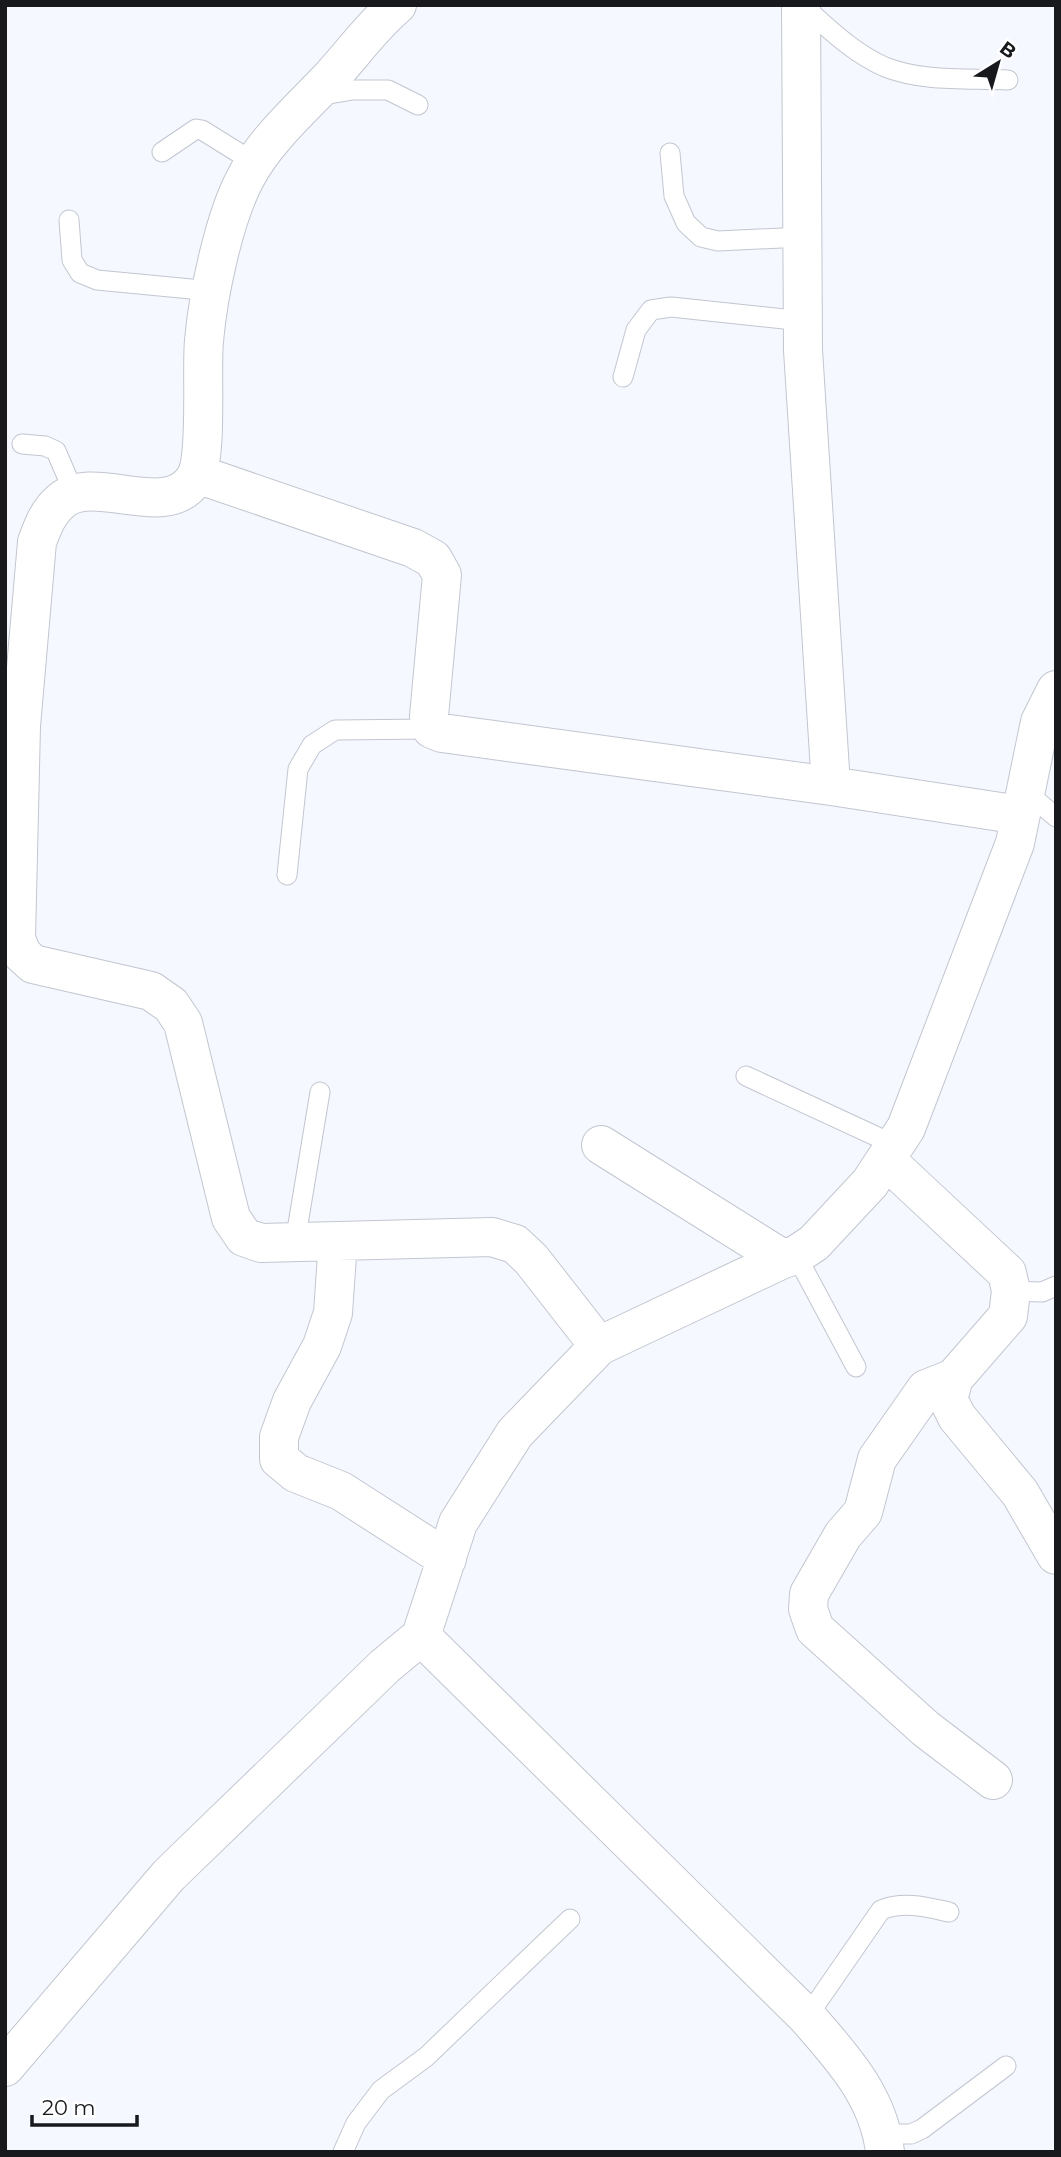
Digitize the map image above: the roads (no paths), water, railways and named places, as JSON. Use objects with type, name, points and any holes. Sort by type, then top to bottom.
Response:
[{"type":"street","points":[[397,5],[267,147],[247,175],[231,210],[212,292],[204,342],[201,452],[197,474],[188,489],[170,498],[83,492],[62,499],[46,519],[37,542],[21,726],[16,939],[22,954],[33,964],[151,991],[171,1005],[183,1023],[231,1217],[244,1237],[261,1243],[492,1237],[515,1244],[531,1259],[599,1346]]},
{"type":"street","points":[[802,5],[803,350],[831,786]]},
{"type":"street","points":[[197,474],[413,548],[433,559],[442,575],[429,716],[432,729],[455,735],[831,786],[1034,808]]},
{"type":"street","points":[[5,2067],[169,1875],[385,1666],[421,1636],[458,1523],[515,1433],[599,1346],[814,1244],[870,1183],[906,1128],[1015,843],[1034,808],[1040,722],[1056,690]]},
{"type":"street","points":[[601,1145],[790,1257]]},
{"type":"street","points":[[890,1152],[1007,1273],[1041,1294],[1008,1316],[954,1378],[947,1399],[957,1417],[1020,1493],[1056,1555]]},
{"type":"street","points":[[338,1241],[333,1313],[322,1346],[292,1401],[283,1425],[279,1437],[279,1458],[296,1474],[341,1491],[447,1559]]},
{"type":"street","points":[[954,1378],[926,1389],[877,1460],[863,1512],[843,1535],[809,1594],[808,1609],[815,1629],[926,1729],[993,1780]]},
{"type":"street","points":[[421,1636],[807,2017],[848,2064],[871,2102],[884,2143]]},
{"type":"lane","points":[[802,5],[847,44],[886,67],[930,77],[1008,80]]},
{"type":"lane","points":[[313,97],[353,90],[388,90],[418,105]]},
{"type":"lane","points":[[162,152],[196,129],[202,130],[255,163]]},
{"type":"lane","points":[[670,153],[674,196],[686,223],[701,237],[718,241],[802,237]]},
{"type":"lane","points":[[69,220],[72,260],[80,273],[97,280],[212,292]]},
{"type":"lane","points":[[623,377],[636,330],[651,310],[671,307],[803,321]]},
{"type":"lane","points":[[22,444],[45,446],[56,452],[75,495]]},
{"type":"lane","points":[[288,875],[298,769],[312,746],[335,730],[432,729]]},
{"type":"lane","points":[[746,1076],[890,1152]]},
{"type":"lane","points":[[295,1242],[320,1092]]},
{"type":"lane","points":[[790,1257],[856,1367]]},
{"type":"lane","points":[[807,2017],[881,1910],[896,1905],[920,1905],[949,1912]]},
{"type":"lane","points":[[343,2152],[356,2123],[381,2090],[426,2057],[570,1919]]},
{"type":"lane","points":[[884,2143],[922,2129],[1006,2066]]}]
